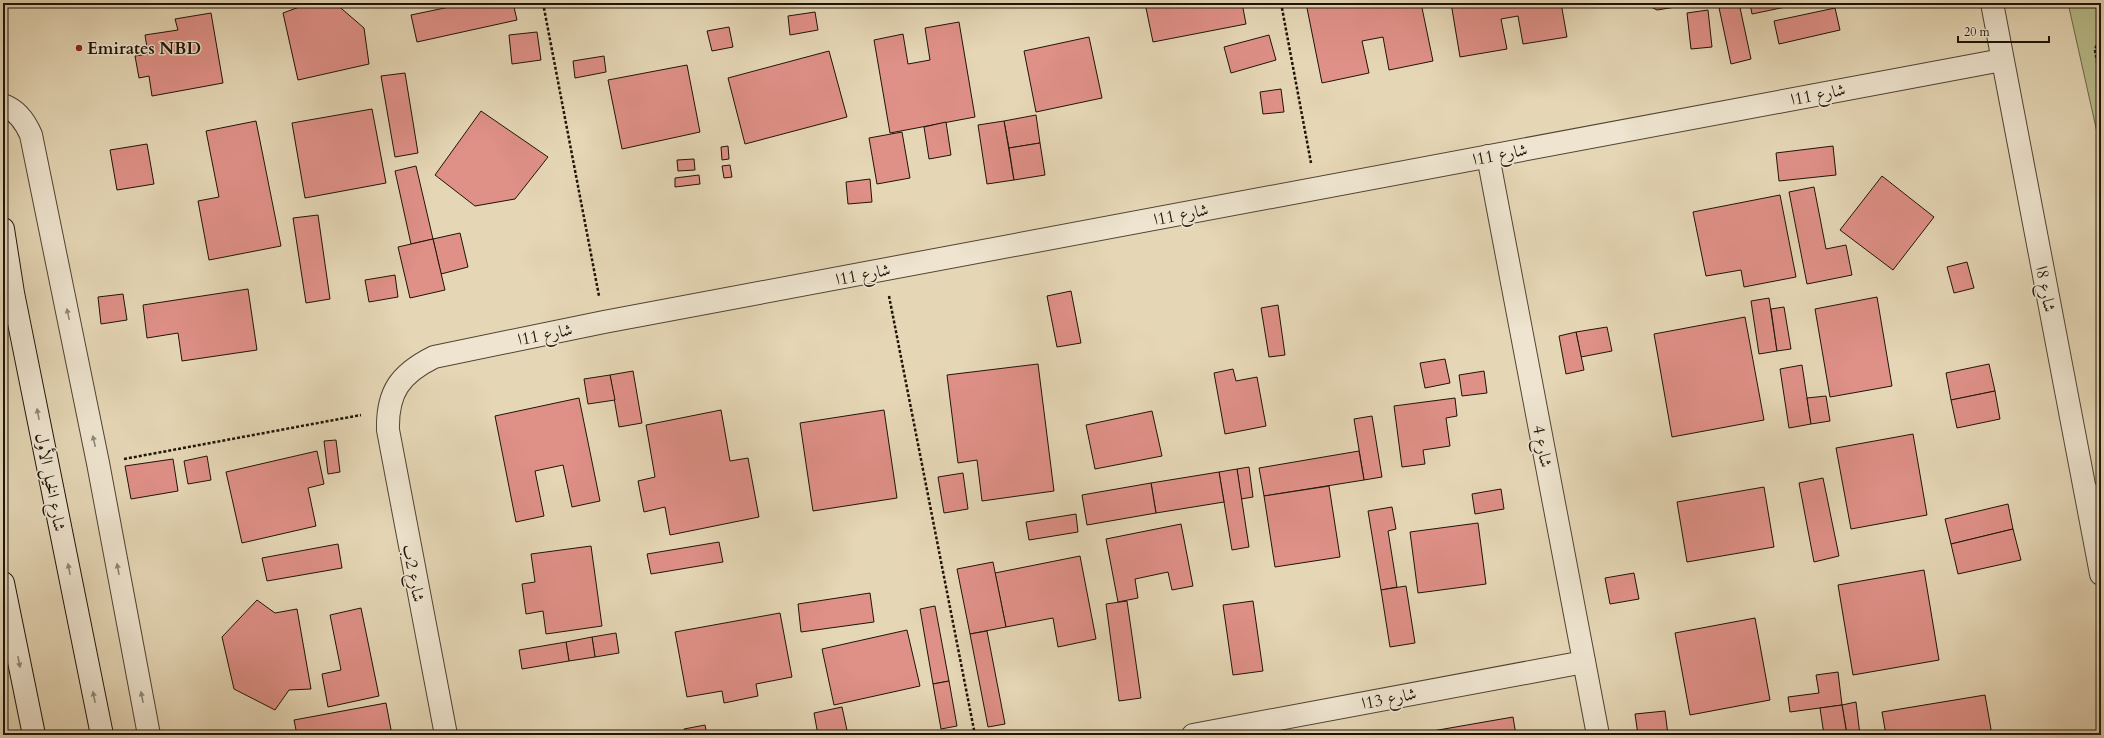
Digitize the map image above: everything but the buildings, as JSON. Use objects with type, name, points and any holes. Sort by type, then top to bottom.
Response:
[{"type":"street","name":"شارع 8ا","points":[[1992,3],[2002,60],[2093,491],[2101,574]]},
{"type":"street","name":"شارع 11ا","points":[[387,410],[393,392],[404,377],[417,365],[434,357],[604,322],[2002,60]]},
{"type":"street","points":[[3,105],[21,117],[31,135],[98,463],[149,735]]},
{"type":"street","name":"شارع 4","points":[[1488,156],[1598,735]]},
{"type":"street","name":"شارع الخيل الأول","points":[[3,229],[8,288],[102,735]]},
{"type":"street","name":"شارع 2ب","points":[[387,410],[390,450],[446,735]]},
{"type":"street","points":[[3,583],[34,735]]},
{"type":"street","name":"شارع 13ا","points":[[1193,735],[1584,662]]},
{"type":"path","points":[[543,3],[604,322]]},
{"type":"path","points":[[1281,3],[1316,189]]},
{"type":"path","points":[[2101,30],[2095,50],[2101,84]]},
{"type":"path","points":[[884,270],[975,735]]},
{"type":"path","points":[[98,463],[387,410]]},
{"type":"green space","points":[[2068,3],[2101,3],[2101,150]]},
{"type":"place","name":"Emirates NBD","points":[[79,48]]}]
